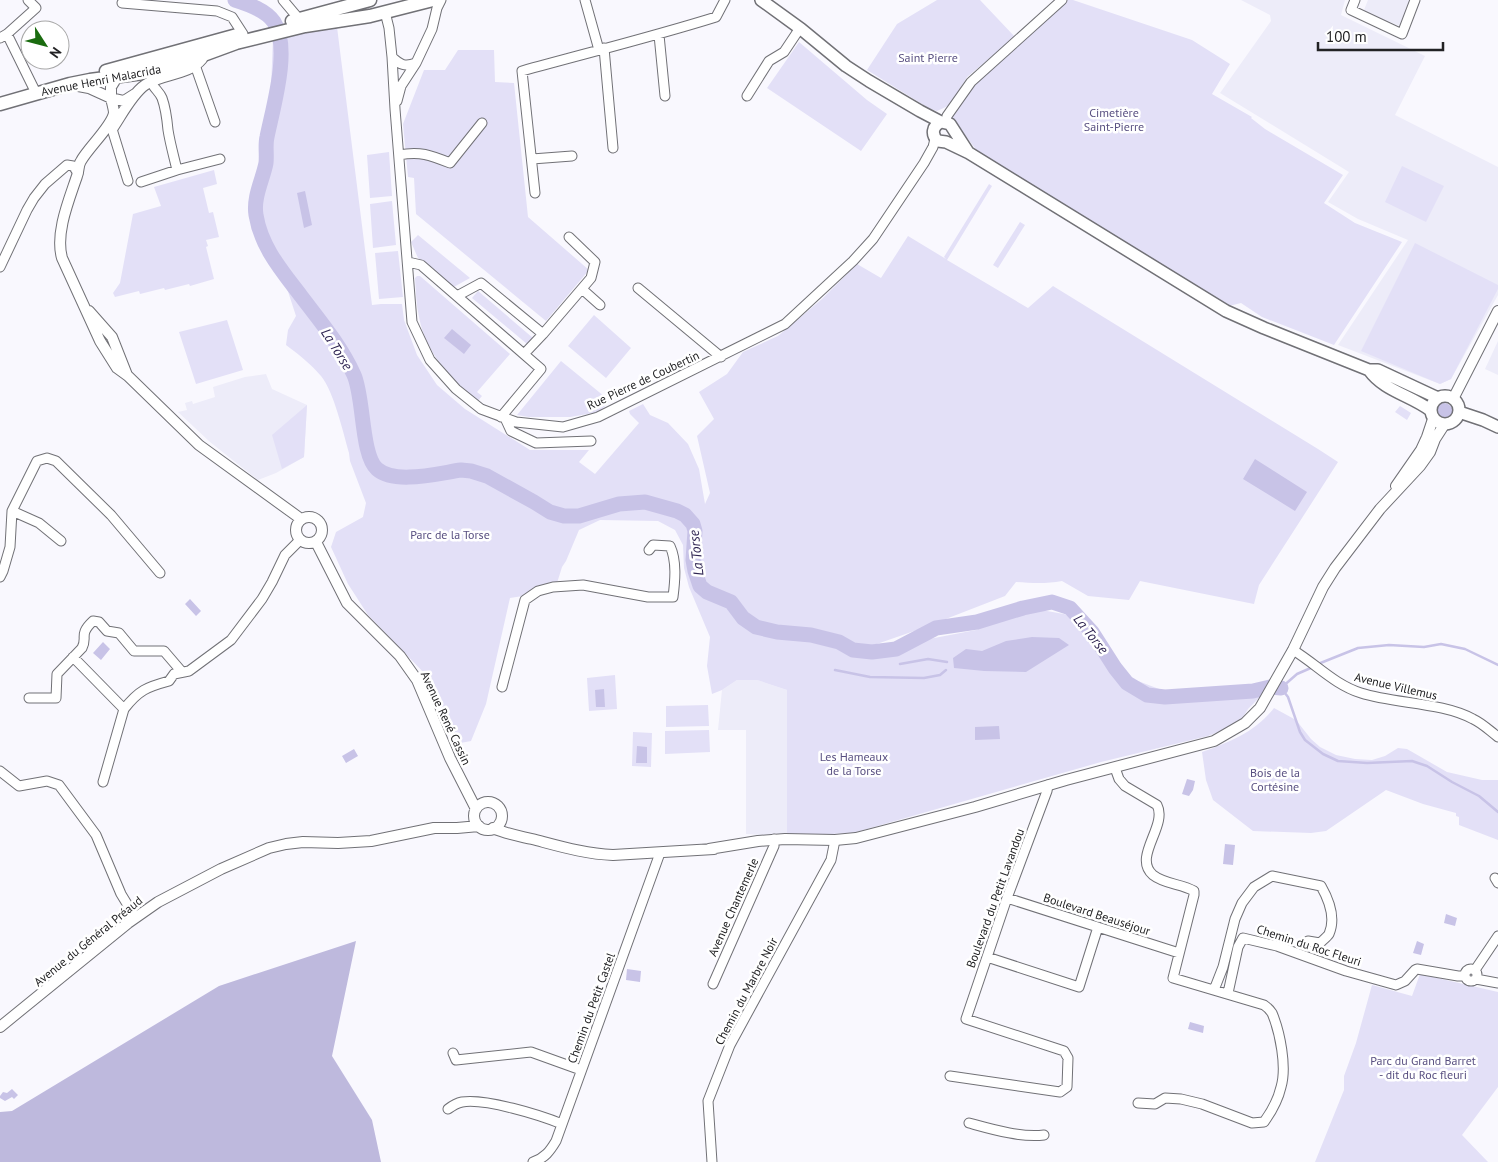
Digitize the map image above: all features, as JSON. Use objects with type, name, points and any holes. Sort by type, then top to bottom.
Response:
[{"type":"main road","points":[[278,29],[340,14],[370,0]]},
{"type":"main road","points":[[278,29],[299,19],[340,14],[385,12],[433,0]]},
{"type":"main road","points":[[761,0],[800,28],[846,66],[920,111],[939,135],[1226,311],[1369,370],[1378,370],[1438,398]]},
{"type":"main road","name":"Avenue Henri Malacrida","points":[[0,104],[35,91],[128,65],[243,34],[278,29]]},
{"type":"main road","name":"Avenue Henri Malacrida","points":[[0,99],[90,80],[144,73],[199,61],[216,51],[278,29]]},
{"type":"main road","points":[[939,135],[952,126],[954,132],[969,153]]},
{"type":"main road","points":[[1369,370],[1375,378],[1391,390],[1424,405],[1440,424],[1448,424],[1455,420],[1459,412],[1458,405],[1453,398],[1446,396],[1438,398],[1433,403],[1432,414]]},
{"type":"main road","points":[[1459,412],[1498,427]]},
{"type":"street","points":[[28,0],[36,8],[3,36],[35,91]]},
{"type":"street","points":[[282,0],[299,19]]},
{"type":"street","points":[[394,109],[401,86],[416,64],[432,29],[441,0]]},
{"type":"street","points":[[586,0],[602,49],[613,148]]},
{"type":"street","points":[[535,193],[522,71],[659,35],[716,17],[724,0]]},
{"type":"street","name":"Rue Pierre de Coubertin","points":[[385,12],[392,57],[394,109],[412,322],[430,360],[456,389],[481,409],[516,422],[562,427],[598,417],[785,324],[853,261],[873,239],[924,163],[947,116],[971,82],[1062,0]]},
{"type":"street","points":[[1355,0],[1351,10],[1402,34],[1416,0]]},
{"type":"street","points":[[122,3],[217,11],[232,17],[243,34]]},
{"type":"street","points":[[747,96],[769,62],[784,52],[800,28]]},
{"type":"street","points":[[659,35],[665,96]]},
{"type":"street","points":[[184,50],[199,61],[215,122]]},
{"type":"street","points":[[392,57],[401,64],[408,66],[416,64]]},
{"type":"street","points":[[70,84],[89,88],[118,101],[124,100],[129,99],[151,82],[188,69],[199,61]]},
{"type":"street","points":[[128,65],[111,87],[113,116],[79,163],[78,173],[60,233],[59,249],[62,258],[84,305],[112,336],[128,376],[199,445],[301,520]]},
{"type":"street","points":[[151,82],[162,98],[176,170]]},
{"type":"street","points":[[78,173],[138,92]]},
{"type":"street","points":[[399,155],[413,153],[430,154],[450,163],[482,123]]},
{"type":"street","points":[[112,129],[128,181]]},
{"type":"street","points":[[0,267],[27,210],[45,184],[92,145]]},
{"type":"street","points":[[532,159],[572,156]]},
{"type":"street","points":[[141,182],[176,170],[220,159]]},
{"type":"street","points":[[67,166],[73,166],[78,173]]},
{"type":"street","points":[[59,172],[78,173]]},
{"type":"street","points":[[524,354],[591,278],[594,262],[569,237]]},
{"type":"street","points":[[408,262],[421,265],[540,369],[503,418],[511,431],[536,443],[591,441]]},
{"type":"street","points":[[457,296],[481,283],[543,334]]},
{"type":"street","points":[[638,288],[720,357]]},
{"type":"street","points":[[582,289],[600,305]]},
{"type":"street","points":[[1453,398],[1498,311]]},
{"type":"street","points":[[1389,498],[1404,472],[1421,450],[1427,437],[1432,414]]},
{"type":"street","points":[[478,809],[476,822],[483,829],[494,828],[507,833],[600,855],[660,853],[774,843],[835,840],[856,838],[900,827],[1214,741],[1251,718],[1260,708],[1293,650],[1323,587],[1335,568],[1353,542],[1389,498],[1420,466],[1430,452],[1435,439],[1444,425]]},
{"type":"street","points":[[0,577],[10,547],[12,511],[37,461],[47,458],[56,461],[111,515],[160,573]]},
{"type":"street","points":[[12,511],[39,523],[61,541]]},
{"type":"street","points":[[308,517],[319,521],[322,535],[316,542],[308,544],[300,540],[296,534],[296,529],[301,520],[308,517]]},
{"type":"street","points":[[103,782],[124,709],[147,687],[169,681],[174,674],[189,671],[231,640],[262,599],[285,555],[300,540]]},
{"type":"street","name":"Avenue René Cassin","points":[[316,542],[348,603],[400,656],[417,680],[463,786],[478,809]]},
{"type":"street","points":[[502,687],[525,600],[538,591],[554,587],[583,585],[648,597],[673,597],[675,578],[673,552],[670,546],[653,544],[649,550]]},
{"type":"street","points":[[29,698],[56,698],[57,674],[84,644],[85,628],[93,621],[99,622],[107,631],[118,634],[134,651],[164,651],[182,672]]},
{"type":"street","name":"Avenue Villemus","points":[[1293,650],[1345,687],[1363,694],[1449,710],[1475,719],[1498,737]]},
{"type":"street","points":[[73,657],[124,709]]},
{"type":"street","points":[[1115,768],[1119,779],[1125,786],[1157,805],[1160,809],[1159,821],[1146,858],[1146,865],[1149,870],[1160,878],[1194,891],[1173,978],[1264,1005],[1271,1011],[1279,1037],[1284,1067],[1282,1086],[1274,1109],[1264,1122],[1252,1123],[1202,1104],[1182,1099],[1165,1098],[1155,1104],[1138,1103]]},
{"type":"street","points":[[0,771],[19,786],[47,781],[59,785],[96,835],[121,894],[135,917]]},
{"type":"street","name":"Boulevard du Petit Lavandou","points":[[950,1076],[1060,1092],[1067,1087],[1068,1058],[1064,1051],[966,1019],[1048,785]]},
{"type":"street","points":[[457,828],[478,809],[489,802],[497,805],[502,812],[500,822],[494,828]]},
{"type":"street","points":[[502,817],[521,836]]},
{"type":"street","name":"Avenue du Général Préaud","points":[[0,1028],[135,917],[158,902],[221,869],[269,848],[303,842],[338,843],[371,841],[434,828],[479,826]]},
{"type":"street","name":"Chemin du Marbre Noir","points":[[712,1162],[708,1101],[730,1045],[831,860],[835,840]]},
{"type":"street","name":"Avenue Chantemerle","points":[[712,984],[774,843]]},
{"type":"street","name":"Chemin du Petit Castel","points":[[533,1162],[540,1160],[548,1154],[555,1142],[660,853]]},
{"type":"street","points":[[1214,990],[1223,967],[1235,919],[1242,903],[1254,887],[1272,876],[1322,886],[1331,910],[1332,920],[1329,934],[1320,943],[1308,942]]},
{"type":"street","name":"Boulevard Beauséjour","points":[[1007,898],[1179,953]]},
{"type":"street","points":[[987,957],[1079,987],[1098,927]]},
{"type":"street","points":[[1475,970],[1498,936]]},
{"type":"street","name":"Chemin du Roc Fleuri","points":[[1228,993],[1238,947],[1243,938],[1277,946],[1346,971],[1396,985],[1405,981],[1417,969],[1465,976]]},
{"type":"street","points":[[1475,970],[1469,969],[1466,972],[1466,979],[1469,981],[1476,979],[1498,983]]},
{"type":"street","points":[[1475,970],[1478,975],[1476,979]]},
{"type":"street","points":[[453,1053],[456,1060],[532,1052],[582,1070]]},
{"type":"street","points":[[448,1108],[461,1102],[479,1101],[534,1114],[562,1124]]},
{"type":"street","points":[[969,1123],[1013,1133],[1044,1135]]},
{"type":"shaded area","points":[[1241,0],[1345,0],[1341,15],[1425,56],[1395,115],[1498,167],[1498,295],[1451,379],[1440,384],[1338,345],[1408,240],[1358,219],[1328,202],[1349,172],[1220,93],[1271,21],[1270,15]]},
{"type":"shaded area","points":[[1368,0],[1410,0],[1400,26],[1366,13],[1364,10]]},
{"type":"shaded area","points":[[305,191],[312,225],[304,228],[297,193]]},
{"type":"shaded area","points":[[452,329],[471,345],[464,354],[444,338]]},
{"type":"shaded area","points":[[1498,341],[1498,375],[1485,369]]},
{"type":"shaded area","points":[[266,374],[272,389],[307,405],[304,457],[276,473],[258,480],[210,442],[178,412],[187,410],[185,403],[192,401],[193,404],[215,397],[213,387],[245,377]]},
{"type":"shaded area","points":[[1440,403],[1448,403],[1453,408],[1451,419],[1440,421],[1435,416],[1435,408]]},
{"type":"shaded area","points":[[1255,459],[1307,492],[1295,511],[1243,479]]},
{"type":"shaded area","points":[[190,599],[201,611],[196,616],[185,604]]},
{"type":"shaded area","points":[[1032,637],[1059,638],[1069,645],[1026,672],[954,668],[953,658],[966,649],[982,651],[1006,641]]},
{"type":"shaded area","points":[[103,642],[110,649],[101,660],[93,653]]},
{"type":"shaded area","points":[[737,680],[757,680],[787,690],[787,836],[746,834],[746,730],[718,730],[722,690]]},
{"type":"shaded area","points":[[604,689],[605,707],[596,707],[595,690]]},
{"type":"shaded area","points":[[999,726],[1000,739],[975,740],[975,727]]},
{"type":"shaded area","points":[[637,746],[647,747],[647,763],[636,763]]},
{"type":"shaded area","points":[[354,749],[358,756],[346,763],[342,756]]},
{"type":"shaded area","points":[[1187,779],[1195,781],[1189,796],[1182,794]]},
{"type":"shaded area","points":[[1225,844],[1235,845],[1233,865],[1223,864]]},
{"type":"shaded area","points":[[1446,914],[1457,918],[1455,926],[1444,923]]},
{"type":"shaded area","points":[[356,941],[332,1056],[372,1120],[381,1162],[0,1162],[0,1112],[12,1111],[219,986]]},
{"type":"shaded area","points":[[1417,941],[1424,944],[1421,955],[1413,953]]},
{"type":"shaded area","points":[[627,969],[641,971],[640,982],[626,980]]},
{"type":"shaded area","points":[[1190,1022],[1204,1026],[1203,1033],[1188,1029]]},
{"type":"shaded area","points":[[12,1089],[18,1095],[14,1099],[12,1097],[5,1101],[0,1098],[3,1092],[7,1093]]},
{"type":"green space","name":"Saint Pierre","points":[[937,0],[980,0],[1015,37],[967,77],[952,102],[937,111],[930,109],[867,70],[897,24]]},
{"type":"green space","name":"Cimetière Saint-Pierre","points":[[1065,0],[1073,0],[1192,40],[1230,64],[1212,94],[1252,117],[1265,129],[1343,175],[1324,203],[1355,223],[1402,242],[1334,345],[1262,317],[1241,303],[1229,306],[977,151],[951,116],[969,87]]},
{"type":"green space","points":[[337,27],[372,305],[402,304],[404,320],[417,355],[437,385],[465,409],[530,450],[589,450],[579,462],[595,474],[639,423],[629,411],[643,404],[650,415],[668,423],[688,444],[699,469],[705,504],[710,493],[697,436],[714,419],[699,392],[727,374],[743,352],[778,336],[822,299],[857,264],[881,278],[908,236],[946,259],[944,257],[989,184],[992,186],[947,260],[1028,308],[1053,286],[1338,462],[1259,585],[1254,604],[1140,581],[1129,600],[1088,596],[1062,581],[1045,583],[1016,582],[1005,596],[871,646],[929,639],[976,630],[1025,607],[1080,617],[1092,632],[1117,673],[1167,692],[1257,686],[1270,687],[1248,709],[1243,717],[1228,728],[1208,736],[1101,762],[853,833],[787,836],[787,690],[757,680],[737,680],[712,694],[707,666],[710,637],[689,587],[684,568],[683,545],[675,530],[658,521],[600,520],[579,530],[562,567],[557,583],[550,582],[529,595],[510,598],[486,704],[471,741],[455,744],[427,676],[368,615],[348,584],[331,547],[336,532],[363,517],[366,503],[350,461],[338,413],[326,383],[313,368],[286,345],[288,330],[296,316],[281,270],[252,211],[258,184],[268,166],[273,37]]},
{"type":"green space","points":[[799,42],[867,100],[887,114],[861,151],[767,88]]},
{"type":"green space","points":[[458,50],[494,50],[495,82],[514,83],[528,217],[589,270],[546,321],[416,214],[414,178],[408,177],[403,124],[424,70],[445,70]]},
{"type":"green space","points":[[389,152],[392,196],[370,198],[367,155]]},
{"type":"green space","points":[[1402,166],[1444,186],[1426,222],[1385,202]]},
{"type":"green space","points":[[214,170],[217,184],[203,188],[209,213],[213,212],[219,237],[206,240],[214,279],[190,286],[189,284],[165,290],[164,288],[140,294],[139,291],[115,297],[113,293],[120,283],[133,214],[161,206],[154,187]]},
{"type":"green space","points":[[392,201],[396,245],[373,248],[370,204]]},
{"type":"green space","points":[[1020,222],[1025,225],[998,268],[993,265]]},
{"type":"green space","points":[[418,235],[470,278],[452,288],[418,258],[411,242]]},
{"type":"green space","points":[[1415,243],[1498,285],[1498,289],[1451,379],[1440,384],[1361,351]]},
{"type":"green space","points":[[398,251],[403,297],[379,299],[375,253]]},
{"type":"green space","points":[[420,276],[510,354],[477,392],[482,396],[477,402],[440,364],[427,342],[422,330],[417,307],[415,278]]},
{"type":"green space","points":[[478,291],[533,338],[527,344],[472,298]]},
{"type":"green space","points":[[594,315],[631,348],[606,378],[568,346]]},
{"type":"green space","points":[[227,320],[243,370],[196,384],[179,332]]},
{"type":"green space","points":[[561,361],[610,401],[599,412],[570,417],[529,417],[517,415]]},
{"type":"green space","points":[[307,405],[304,457],[282,469],[272,435]]},
{"type":"green space","points":[[1400,406],[1411,413],[1407,420],[1395,412]]},
{"type":"green space","points":[[615,675],[617,709],[589,711],[587,678]]},
{"type":"green space","points":[[708,705],[709,726],[666,727],[666,706]]},
{"type":"green space","name":"Bois de la Cortésine","points":[[1274,708],[1296,720],[1320,747],[1336,755],[1372,760],[1385,756],[1398,748],[1407,749],[1447,772],[1482,780],[1498,780],[1498,840],[1459,825],[1459,817],[1456,816],[1456,813],[1423,804],[1386,790],[1326,831],[1311,833],[1253,831],[1213,800],[1206,780],[1202,752],[1232,740],[1250,730],[1259,724]]},
{"type":"green space","points":[[709,730],[710,752],[665,754],[665,731]]},
{"type":"green space","points":[[633,732],[652,733],[651,767],[632,766]]},
{"type":"green space","name":"Parc du Grand Barret - dit du Roc fleuri","points":[[1420,974],[1498,992],[1498,1087],[1462,1135],[1488,1162],[1315,1162],[1344,1090],[1344,1076],[1356,1043],[1372,985],[1412,996]]},
{"type":"waterway","name":"La Torse","points":[[235,0],[256,8],[271,18],[279,33],[281,47],[279,78],[266,140],[266,163],[255,208],[262,238],[273,258],[330,334],[354,375],[360,397],[368,452],[377,469],[385,474],[406,477],[418,477],[461,470],[471,471],[487,476],[550,512],[564,516],[579,516],[619,504],[645,502],[677,511],[685,515],[693,524],[695,531],[693,560],[700,586],[707,592],[731,602],[743,618],[756,627],[777,632],[811,635],[839,642],[853,650],[872,652],[896,649],[936,628],[977,622],[1023,608],[1052,602],[1070,608],[1092,632],[1127,683],[1147,695],[1165,697],[1253,691],[1270,687],[1281,688]]},
{"type":"waterway","points":[[1318,664],[1358,648],[1389,645],[1424,647],[1441,644],[1465,649],[1498,665]]},
{"type":"waterway","points":[[900,664],[928,659],[947,662]]},
{"type":"waterway","name":"La Torse","points":[[1313,667],[1297,674],[1281,688],[1288,697],[1300,732],[1305,740],[1323,754],[1338,761],[1367,763],[1412,761],[1427,766],[1479,796],[1498,812]]},
{"type":"waterway","points":[[835,670],[870,677],[924,678],[940,675],[946,670]]},
{"type":"park label","name":"Parc de la Torse","points":[[450,534]]},
{"type":"park label","name":"Les Hameaux de la Torse","points":[[854,763]]}]
